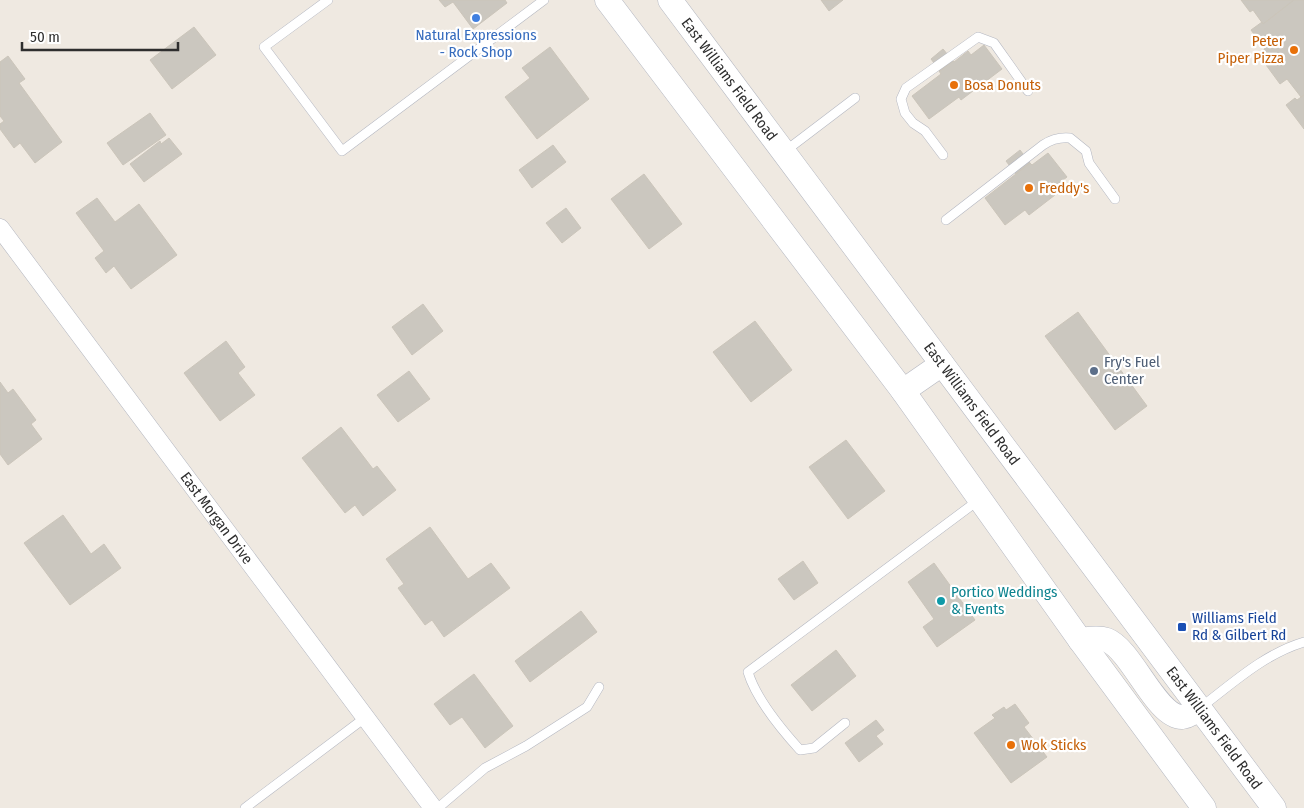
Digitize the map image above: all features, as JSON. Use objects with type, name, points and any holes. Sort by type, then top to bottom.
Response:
[{"type":"main road","points":[[607,0],[903,391],[1080,640],[1204,808]]},
{"type":"main road","name":"East Williams Field Road","points":[[670,0],[1274,808]]},
{"type":"main road","points":[[903,391],[942,364]]},
{"type":"main road","points":[[1080,640],[1094,638],[1108,640],[1119,650],[1161,705],[1180,717],[1189,716],[1199,708]]},
{"type":"street","name":"East Morgan Drive","points":[[0,228],[433,808]]},
{"type":"lane","points":[[328,0],[264,47],[342,151],[544,0]]},
{"type":"lane","points":[[942,156],[925,131],[913,123],[905,113],[901,99],[906,88],[978,37],[994,43],[1028,91]]},
{"type":"lane","points":[[784,152],[855,98]]},
{"type":"lane","points":[[946,220],[1043,145],[1060,137],[1070,138],[1086,151],[1089,163],[1115,199]]},
{"type":"lane","points":[[845,723],[814,748],[800,750],[790,740],[761,700],[752,686],[748,672],[980,499]]},
{"type":"lane","points":[[1199,708],[1270,656],[1304,642]]},
{"type":"lane","points":[[438,808],[485,768],[526,746],[587,707],[599,687]]},
{"type":"lane","points":[[245,808],[366,718]]},
{"type":"building","name":"Natural Expressions - Rock Shop","points":[[439,0],[505,0],[507,3],[473,29],[453,2],[445,7]]},
{"type":"building","points":[[821,0],[843,0],[829,11]]},
{"type":"building","points":[[1241,0],[1294,0],[1263,24],[1253,10],[1250,12]]},
{"type":"building","points":[[1294,0],[1304,0],[1304,95],[1301,97],[1287,79],[1280,84],[1258,54],[1265,49],[1251,30],[1262,22],[1263,24]]},
{"type":"building","points":[[194,27],[216,55],[172,89],[150,60]]},
{"type":"building","name":"Bosa Donuts","points":[[984,45],[1002,69],[961,100],[959,97],[929,119],[912,96],[941,74],[939,71],[953,61],[968,51],[971,55]]},
{"type":"building","points":[[550,47],[589,99],[537,139],[505,97],[530,78],[522,68]]},
{"type":"building","points":[[943,49],[953,61],[940,71],[931,59]]},
{"type":"building","points":[[8,56],[25,79],[19,83],[62,142],[35,163],[20,143],[14,148],[0,129],[0,124],[4,121],[0,116],[0,62]]},
{"type":"building","points":[[1304,95],[1304,129],[1286,105],[1295,98],[1297,100]]},
{"type":"building","points":[[150,113],[166,135],[123,165],[107,143]]},
{"type":"building","points":[[169,138],[182,154],[144,182],[130,164],[160,141],[161,144]]},
{"type":"building","points":[[553,145],[566,162],[532,188],[519,170]]},
{"type":"building","points":[[1020,150],[1030,163],[1016,174],[1006,161]]},
{"type":"building","points":[[1048,153],[1067,177],[1051,189],[1055,195],[1029,215],[1025,210],[1005,225],[985,198],[1030,163],[1032,165]]},
{"type":"building","points":[[644,174],[682,224],[649,249],[611,199]]},
{"type":"building","points":[[97,198],[115,222],[139,204],[177,255],[131,289],[114,266],[106,273],[95,258],[104,251],[76,213]]},
{"type":"building","points":[[566,208],[581,228],[562,243],[546,223]]},
{"type":"building","points":[[423,304],[443,331],[412,355],[392,327]]},
{"type":"building","points":[[1078,312],[1147,406],[1115,430],[1045,336]]},
{"type":"building","points":[[755,321],[792,370],[751,402],[713,352]]},
{"type":"building","points":[[226,341],[245,367],[238,373],[255,395],[220,421],[184,373]]},
{"type":"building","points":[[409,371],[430,399],[398,422],[377,395]]},
{"type":"building","points":[[0,382],[8,393],[13,389],[36,420],[31,424],[42,439],[8,465],[0,454]]},
{"type":"building","points":[[341,427],[373,469],[377,466],[396,490],[363,516],[355,505],[345,513],[302,458]]},
{"type":"building","points":[[846,440],[885,491],[848,519],[809,467]]},
{"type":"building","points":[[63,515],[91,554],[104,544],[121,568],[70,605],[24,543]]},
{"type":"building","points":[[430,527],[468,579],[491,563],[510,588],[444,637],[432,620],[425,625],[398,588],[404,584],[386,559]]},
{"type":"building","points":[[803,561],[818,583],[794,600],[778,579]]},
{"type":"building","name":"Portico Weddings & Events","points":[[934,563],[975,620],[937,647],[923,627],[934,619],[908,582]]},
{"type":"building","points":[[581,611],[597,632],[530,682],[515,661]]},
{"type":"building","points":[[836,650],[856,676],[812,711],[791,685]]},
{"type":"building","points":[[474,674],[513,726],[485,748],[462,717],[450,725],[434,704]]},
{"type":"building","name":"Wok Sticks","points":[[1015,704],[1029,723],[1024,727],[1047,757],[1011,783],[974,733],[995,718],[992,715],[1004,707],[1006,710]]},
{"type":"building","points":[[876,720],[884,730],[876,736],[883,744],[859,762],[845,743]]},
{"type":"place","name":"Natural Expressions - Rock Shop","points":[[476,18]]},
{"type":"place","name":"Peter Piper Pizza","points":[[1294,50]]},
{"type":"place","name":"Bosa Donuts","points":[[954,85]]},
{"type":"place","name":"Freddy's","points":[[1029,188]]},
{"type":"place","name":"Fry's Fuel Center","points":[[1094,371]]},
{"type":"place","name":"Portico Weddings & Events","points":[[941,601]]},
{"type":"place","name":"Williams Field Rd & Gilbert Rd","points":[[1182,627]]},
{"type":"place","name":"Wok Sticks","points":[[1011,745]]}]
